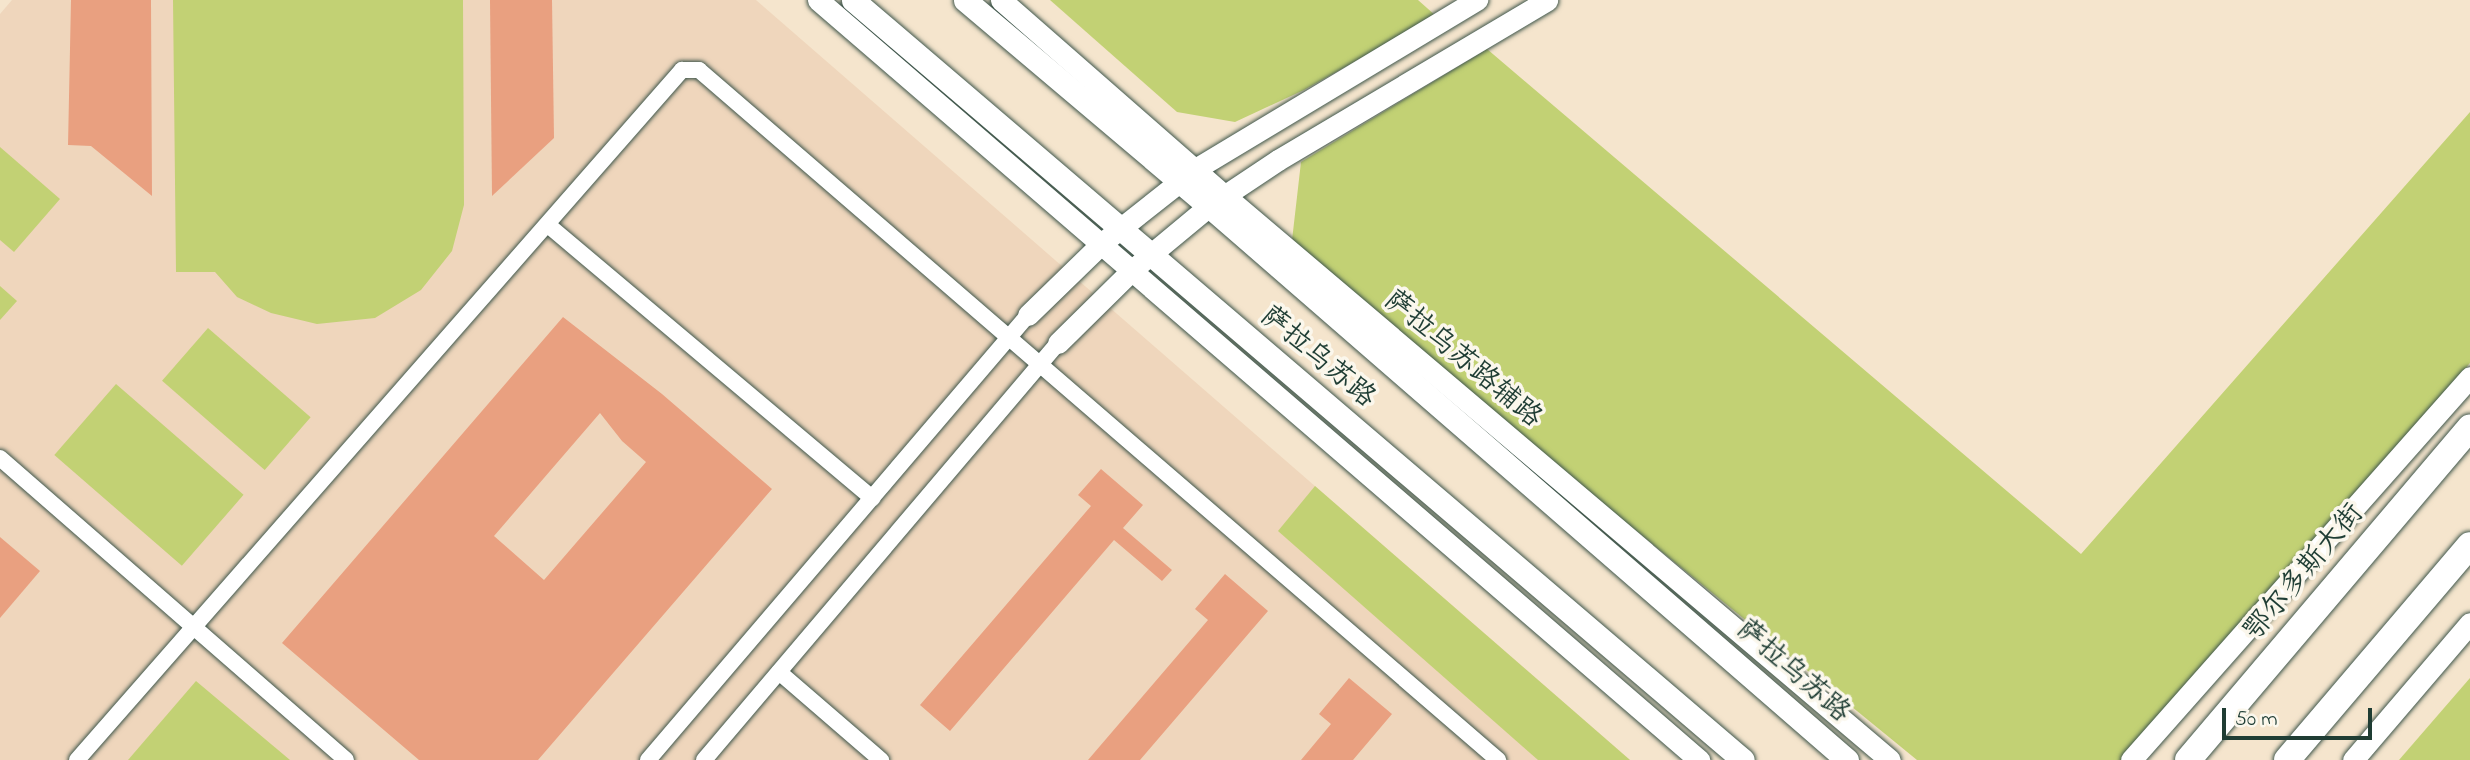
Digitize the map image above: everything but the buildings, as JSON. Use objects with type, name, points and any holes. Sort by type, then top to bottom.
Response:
[{"type":"main road","name":"萨拉乌苏路","points":[[853,0],[1743,760]]},
{"type":"main road","name":"萨拉乌苏路","points":[[965,0],[1188,175],[1847,760]]},
{"type":"main road","name":"鄂尔多斯大街","points":[[2188,760],[2470,428]]},
{"type":"main road","points":[[2287,760],[2470,545]]},
{"type":"street","points":[[818,0],[1699,760]]},
{"type":"street","points":[[1001,0],[1188,175]]},
{"type":"street","points":[[648,760],[1028,314],[1102,243],[1188,175],[1477,0]]},
{"type":"street","points":[[704,760],[1040,364],[1132,270],[1217,200],[1547,0]]},
{"type":"street","points":[[77,760],[682,70],[699,70],[1498,760]]},
{"type":"street","name":"萨拉乌苏路辅路","points":[[1217,200],[1890,760]]},
{"type":"street","points":[[548,225],[872,498]]},
{"type":"street","points":[[2131,760],[2470,377]]},
{"type":"street","points":[[0,458],[346,760]]},
{"type":"street","points":[[2353,760],[2470,623]]},
{"type":"street","points":[[779,672],[881,760]]},
{"type":"shaded area","points":[[12,0],[756,0],[1630,760],[0,760],[0,14]]},
{"type":"green space","points":[[173,0],[463,0],[464,205],[452,251],[421,290],[375,318],[317,324],[271,313],[237,297],[215,272],[176,272]]},
{"type":"green space","points":[[1050,0],[1418,0],[1436,16],[1304,90],[1235,122],[1177,112]]},
{"type":"green space","points":[[1487,49],[2081,554],[2470,112],[2470,363],[2125,760],[1917,760],[1291,249],[1301,162]]},
{"type":"green space","points":[[0,147],[60,199],[14,252],[0,240]]},
{"type":"green space","points":[[0,286],[17,301],[0,320]]},
{"type":"green space","points":[[208,328],[311,417],[265,470],[162,381]]},
{"type":"green space","points":[[116,384],[244,495],[182,566],[54,455]]},
{"type":"green space","points":[[1315,486],[1630,760],[1538,760],[1278,531]]},
{"type":"green space","points":[[2470,678],[2470,760],[2399,760]]},
{"type":"green space","points":[[196,681],[290,760],[128,760]]}]
